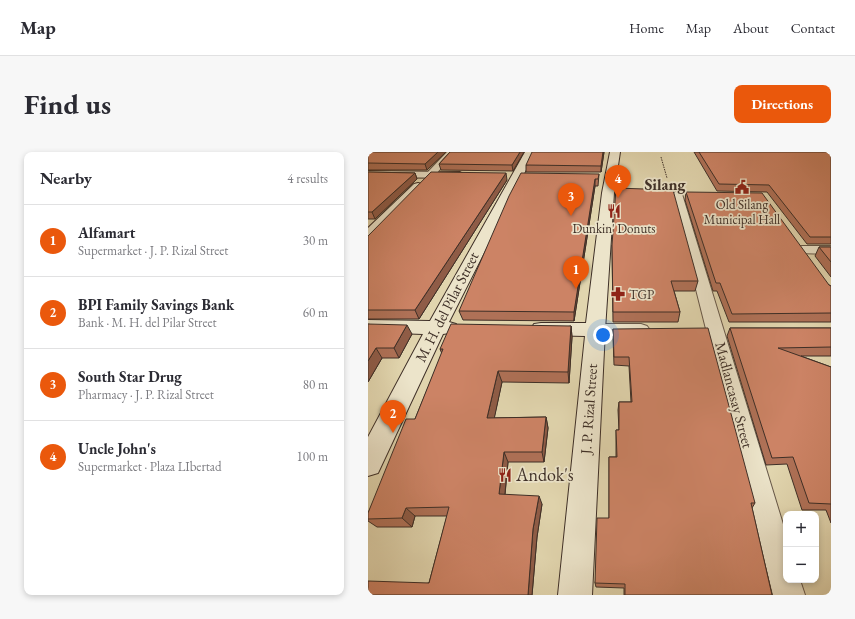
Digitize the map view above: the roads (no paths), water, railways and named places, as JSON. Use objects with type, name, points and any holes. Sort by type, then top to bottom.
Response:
[{"type":"main road","name":"M. H. del Pilar Street","points":[[368,464],[436,328],[530,152]]},
{"type":"main road","name":"J. P. Rizal Street","points":[[575,595],[595,330],[615,193],[607,177],[615,152]]},
{"type":"main road","points":[[368,174],[470,175]]},
{"type":"main road","points":[[368,236],[430,175]]},
{"type":"main road","points":[[502,175],[533,176]]},
{"type":"main road","points":[[368,326],[468,328]]},
{"type":"main road","points":[[524,329],[595,330]]},
{"type":"street","points":[[430,175],[452,152]]},
{"type":"street","name":"Madlancasay Street","points":[[677,194],[789,595]]},
{"type":"street","points":[[793,238],[810,262]]},
{"type":"street","points":[[802,250],[831,250]]},
{"type":"street","points":[[595,330],[656,330]]},
{"type":"place","name":"Old Silang Municipal Hall","points":[[742,187]]},
{"type":"place","name":"Uncle John's","points":[[618,198]]},
{"type":"place","name":"Dunkin' Donuts","points":[[614,211]]},
{"type":"place","name":"South Star Drug","points":[[571,216]]},
{"type":"place","name":"Alfamart","points":[[576,289]]},
{"type":"place","name":"TGP","points":[[618,294]]},
{"type":"place","name":"BPI Family Savings Bank","points":[[393,433]]},
{"type":"place","name":"Andok's","points":[[505,475]]},
{"type":"district","name":"Silang","points":[[665,184]]}]
